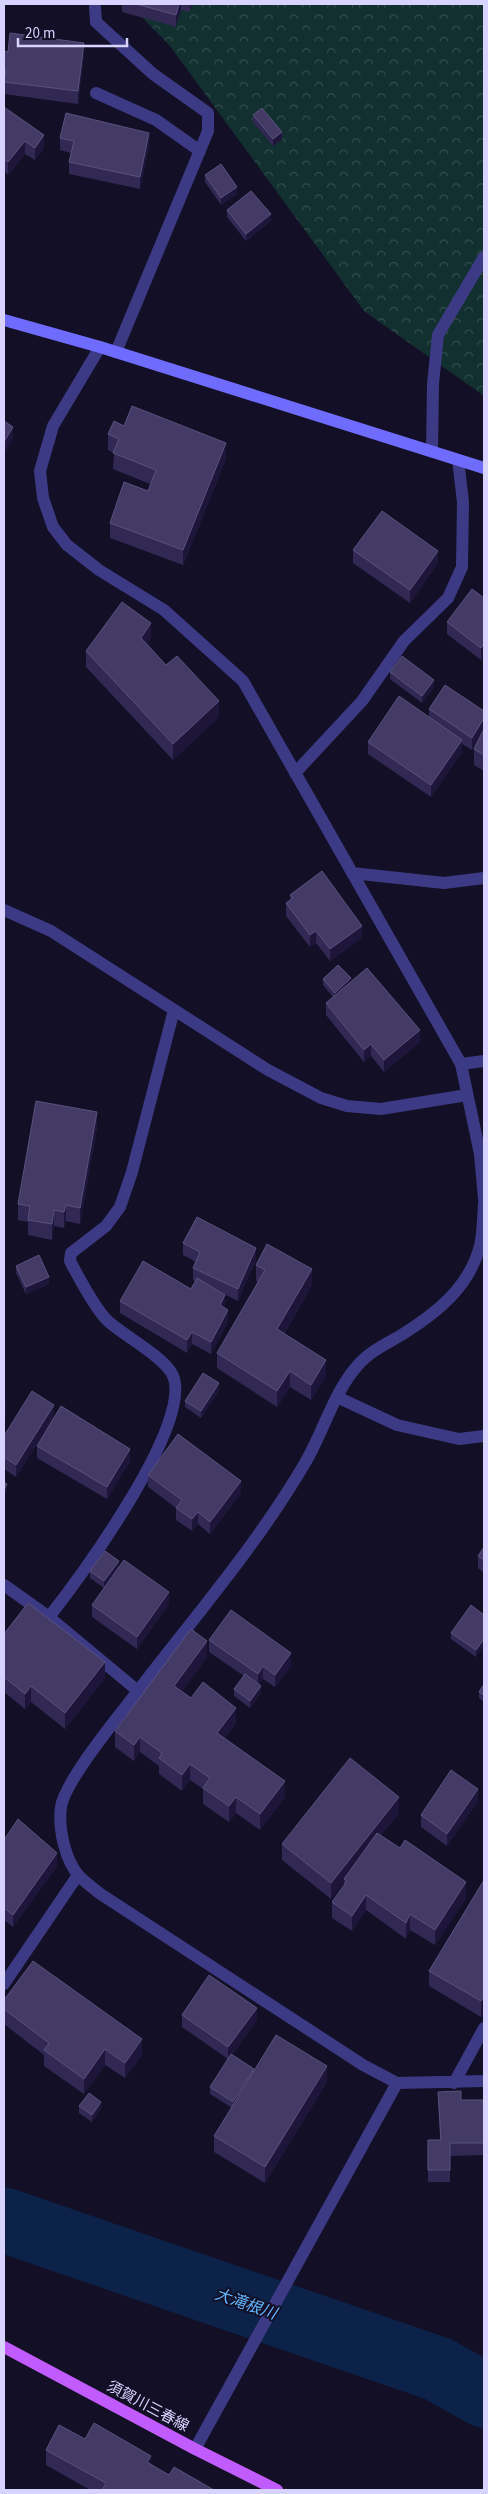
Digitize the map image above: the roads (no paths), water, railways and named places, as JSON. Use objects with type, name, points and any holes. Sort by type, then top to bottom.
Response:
[{"type":"main road","name":"須賀川三春線","points":[[4,2347],[195,2449],[278,2490]]},
{"type":"street","points":[[95,7],[96,22],[153,74],[208,113],[208,131],[116,352]]},
{"type":"street","points":[[96,93],[156,120],[200,151]]},
{"type":"street","points":[[432,452],[433,384],[438,335],[484,257]]},
{"type":"street","points":[[4,320],[100,347],[484,468]]},
{"type":"street","points":[[100,347],[53,426],[40,471],[43,498],[53,527],[67,546],[99,570],[164,610],[243,681],[461,1064],[480,1154],[484,1200]]},
{"type":"street","points":[[294,773],[362,702],[404,641],[448,598],[462,568],[463,502],[458,460]]},
{"type":"street","points":[[352,873],[444,883],[484,878]]},
{"type":"street","points":[[4,910],[51,931],[268,1070],[321,1098],[347,1106],[381,1109],[467,1095]]},
{"type":"street","points":[[49,1617],[90,1564],[154,1460],[175,1390],[171,1372],[106,1320],[70,1261],[70,1253],[106,1226],[120,1206],[132,1172],[174,1010]]},
{"type":"street","points":[[461,1064],[484,1060]]},
{"type":"street","points":[[484,1204],[480,1244],[472,1270],[456,1294],[416,1326],[370,1354],[358,1365],[337,1397],[305,1462],[259,1532],[72,1781],[61,1806],[65,1849],[78,1875],[99,1893],[201,1961],[363,2065],[397,2083],[484,2081]]},
{"type":"street","points":[[337,1397],[397,1424],[459,1439],[484,1436]]},
{"type":"street","points":[[4,1585],[49,1617],[138,1691]]},
{"type":"street","points":[[4,1984],[78,1875]]},
{"type":"street","points":[[454,2083],[484,2028]]},
{"type":"street","points":[[195,2449],[397,2083]]},
{"type":"waterway","name":"大滝根川","points":[[4,2220],[438,2369],[484,2395]]}]
